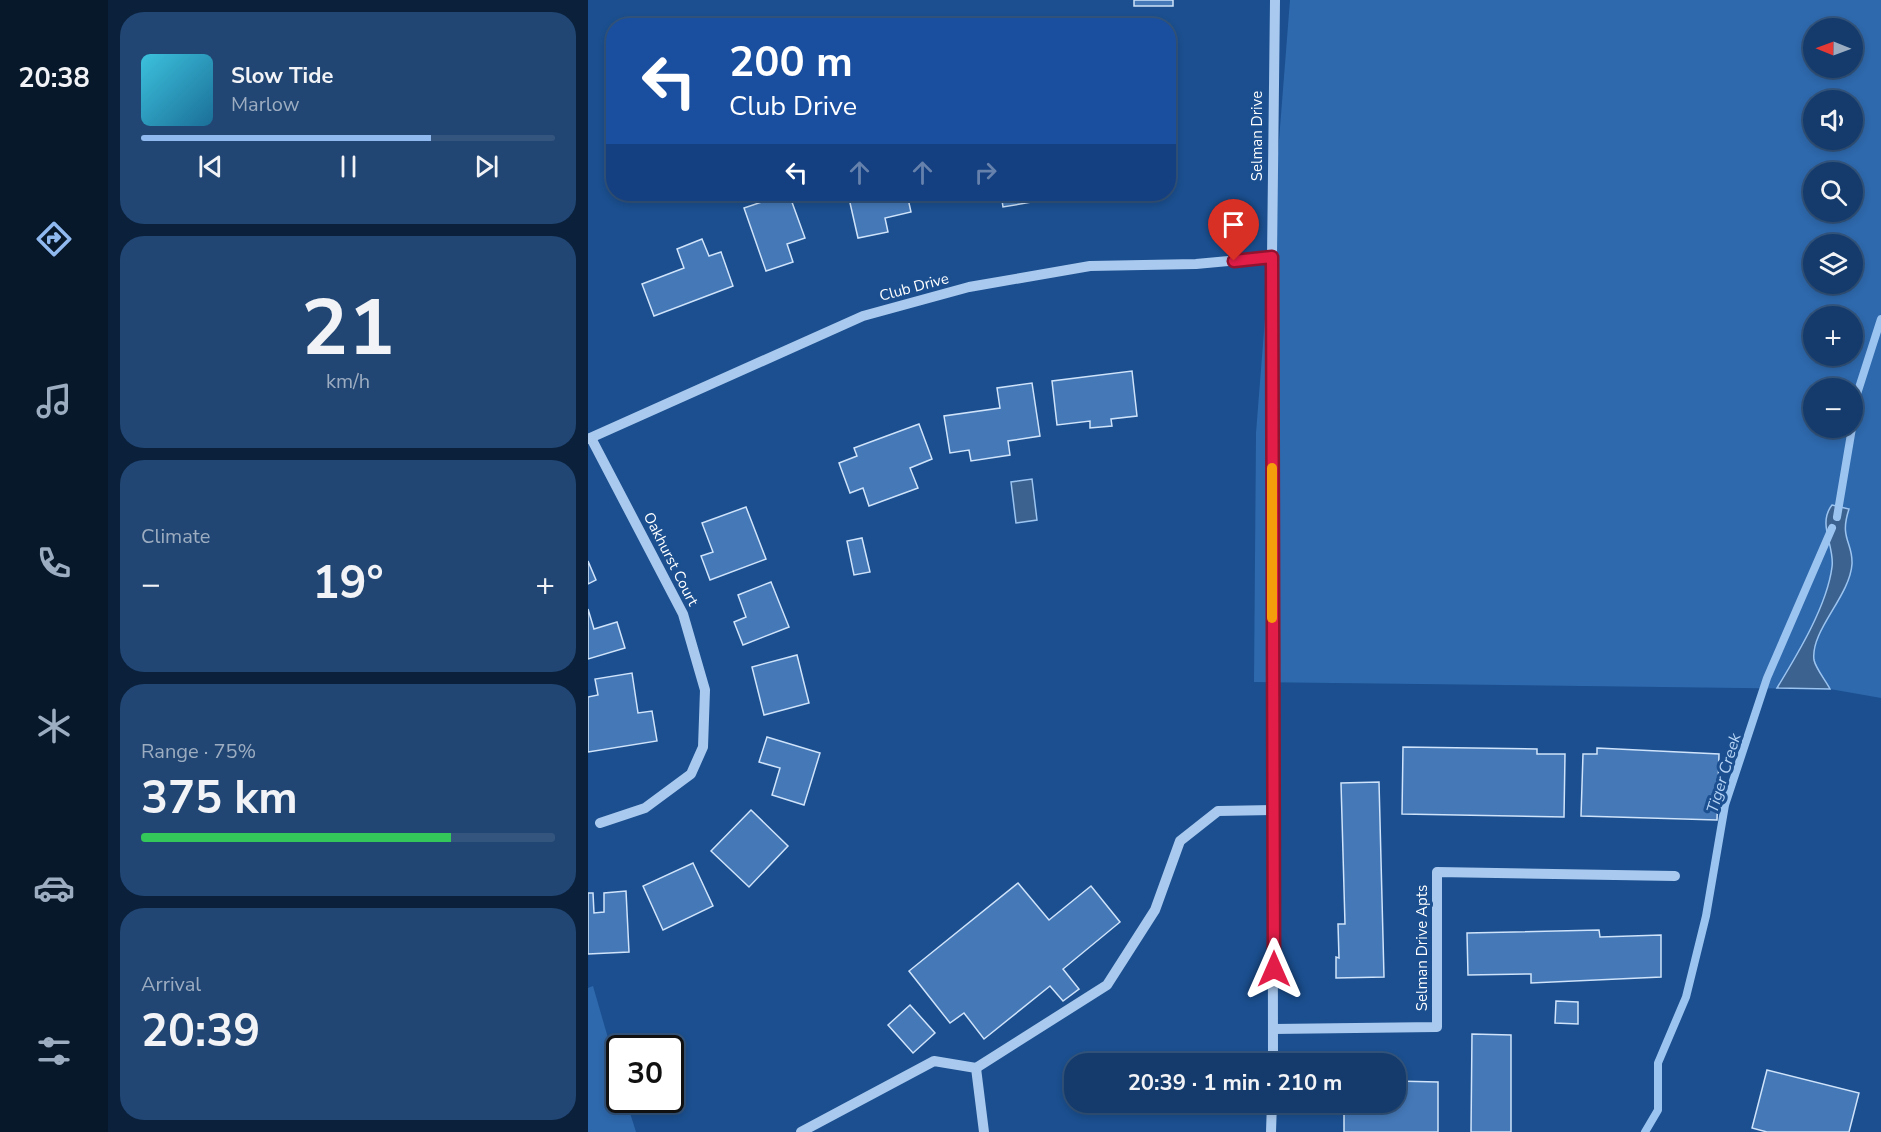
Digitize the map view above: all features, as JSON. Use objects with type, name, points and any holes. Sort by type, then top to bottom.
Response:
[{"type":"street","name":"Selman Drive","points":[[1273,1053],[1272,257],[1275,0]]},
{"type":"street","name":"Club Drive","points":[[589,438],[863,316],[969,287],[1090,266],[1196,264],[1272,257]]},
{"type":"street","name":"Oakhurst Court","points":[[589,438],[683,614],[705,690],[703,747],[692,774],[645,808],[600,823]]},
{"type":"street","points":[[801,1132],[934,1061],[976,1068],[1107,985],[1155,910],[1180,841],[1218,811],[1273,810]]},
{"type":"street","name":"Selman Drive Apts","points":[[1274,1029],[1437,1027],[1437,872],[1675,876]]},
{"type":"street","points":[[976,1068],[984,1132]]},
{"type":"street","points":[[1271,1132],[1272,1113]]},
{"type":"shaded area","points":[[1290,0],[1881,0],[1881,698],[1830,689],[1254,682],[1256,433]]},
{"type":"shaded area","points":[[1032,479],[1037,520],[1016,523],[1011,482]]},
{"type":"shaded area","points":[[1832,505],[1849,509],[1845,527],[1852,564],[1845,588],[1824,625],[1814,649],[1815,664],[1830,689],[1777,688],[1818,614],[1829,582],[1832,559],[1826,520]]},
{"type":"shaded area","points":[[593,986],[607,1035],[606,1113],[630,1113],[636,1132],[588,1132],[588,988]]},
{"type":"building","points":[[1134,0],[1173,0],[1173,6],[1134,6]]},
{"type":"building","points":[[764,201],[792,201],[805,238],[787,244],[793,262],[766,271],[744,208]]},
{"type":"building","points":[[850,201],[909,201],[911,212],[885,218],[888,232],[858,238]]},
{"type":"building","points":[[1002,201],[1032,202],[1003,207]]},
{"type":"building","points":[[702,239],[709,256],[721,252],[733,286],[654,316],[642,284],[684,268],[677,249]]},
{"type":"building","points":[[1132,371],[1137,416],[1111,419],[1112,426],[1090,428],[1090,421],[1057,425],[1052,381]]},
{"type":"building","points":[[1032,383],[1040,436],[1008,441],[1010,455],[971,461],[969,450],[950,453],[944,416],[1000,408],[997,388]]},
{"type":"building","points":[[919,424],[932,459],[910,468],[918,488],[869,506],[863,488],[850,493],[839,463],[857,456],[854,448]]},
{"type":"building","points":[[746,507],[766,559],[710,580],[701,556],[713,552],[702,523]]},
{"type":"building","points":[[862,538],[870,572],[854,575],[847,541]]},
{"type":"building","points":[[588,561],[596,580],[588,584]]},
{"type":"building","points":[[771,582],[789,627],[743,645],[734,622],[746,617],[738,595]]},
{"type":"building","points":[[588,609],[594,629],[617,622],[625,648],[588,659]]},
{"type":"building","points":[[797,655],[809,703],[764,715],[752,667]]},
{"type":"building","points":[[632,673],[638,713],[652,711],[657,741],[588,752],[588,697],[598,695],[595,679]]},
{"type":"building","points":[[767,737],[820,753],[804,805],[772,795],[780,768],[759,762]]},
{"type":"building","points":[[1403,747],[1537,749],[1537,754],[1565,754],[1564,817],[1402,814]]},
{"type":"building","points":[[1597,748],[1719,754],[1717,820],[1581,816],[1583,754],[1597,754]]},
{"type":"building","points":[[1379,782],[1384,977],[1336,978],[1336,957],[1339,958],[1338,924],[1345,924],[1341,783]]},
{"type":"building","points":[[751,810],[788,846],[749,887],[711,851]]},
{"type":"building","points":[[693,863],[713,906],[663,930],[643,886]]},
{"type":"building","points":[[1018,883],[1049,920],[1091,886],[1120,922],[1063,969],[1079,989],[1063,1001],[1050,986],[984,1039],[964,1013],[950,1023],[909,971]]},
{"type":"building","points":[[626,891],[629,952],[588,954],[588,893],[593,893],[594,913],[604,912],[604,893]]},
{"type":"building","points":[[1599,930],[1600,937],[1661,935],[1661,977],[1531,983],[1531,974],[1468,975],[1467,933]]},
{"type":"building","points":[[1556,1001],[1578,1002],[1578,1024],[1555,1023]]},
{"type":"building","points":[[910,1005],[935,1033],[913,1053],[888,1025]]},
{"type":"building","points":[[1472,1034],[1511,1035],[1511,1132],[1471,1132]]},
{"type":"building","points":[[1767,1070],[1859,1093],[1849,1132],[1767,1132],[1752,1128]]},
{"type":"building","points":[[1406,1081],[1438,1082],[1438,1132],[1344,1132],[1344,1113],[1406,1113]]},
{"type":"waterway","name":"Tiger Creek","points":[[1862,378],[1881,319]]},
{"type":"waterway","name":"Tiger Creek","points":[[1837,517],[1850,438]]},
{"type":"waterway","name":"Tiger Creek","points":[[1645,1132],[1658,1110],[1658,1063],[1686,997],[1706,916],[1725,805],[1767,678],[1832,528]]},
{"type":"slow traffic","points":[[1272,468],[1272,618]]},
{"type":"route","points":[[1234,261],[1272,257],[1274,969]]}]
